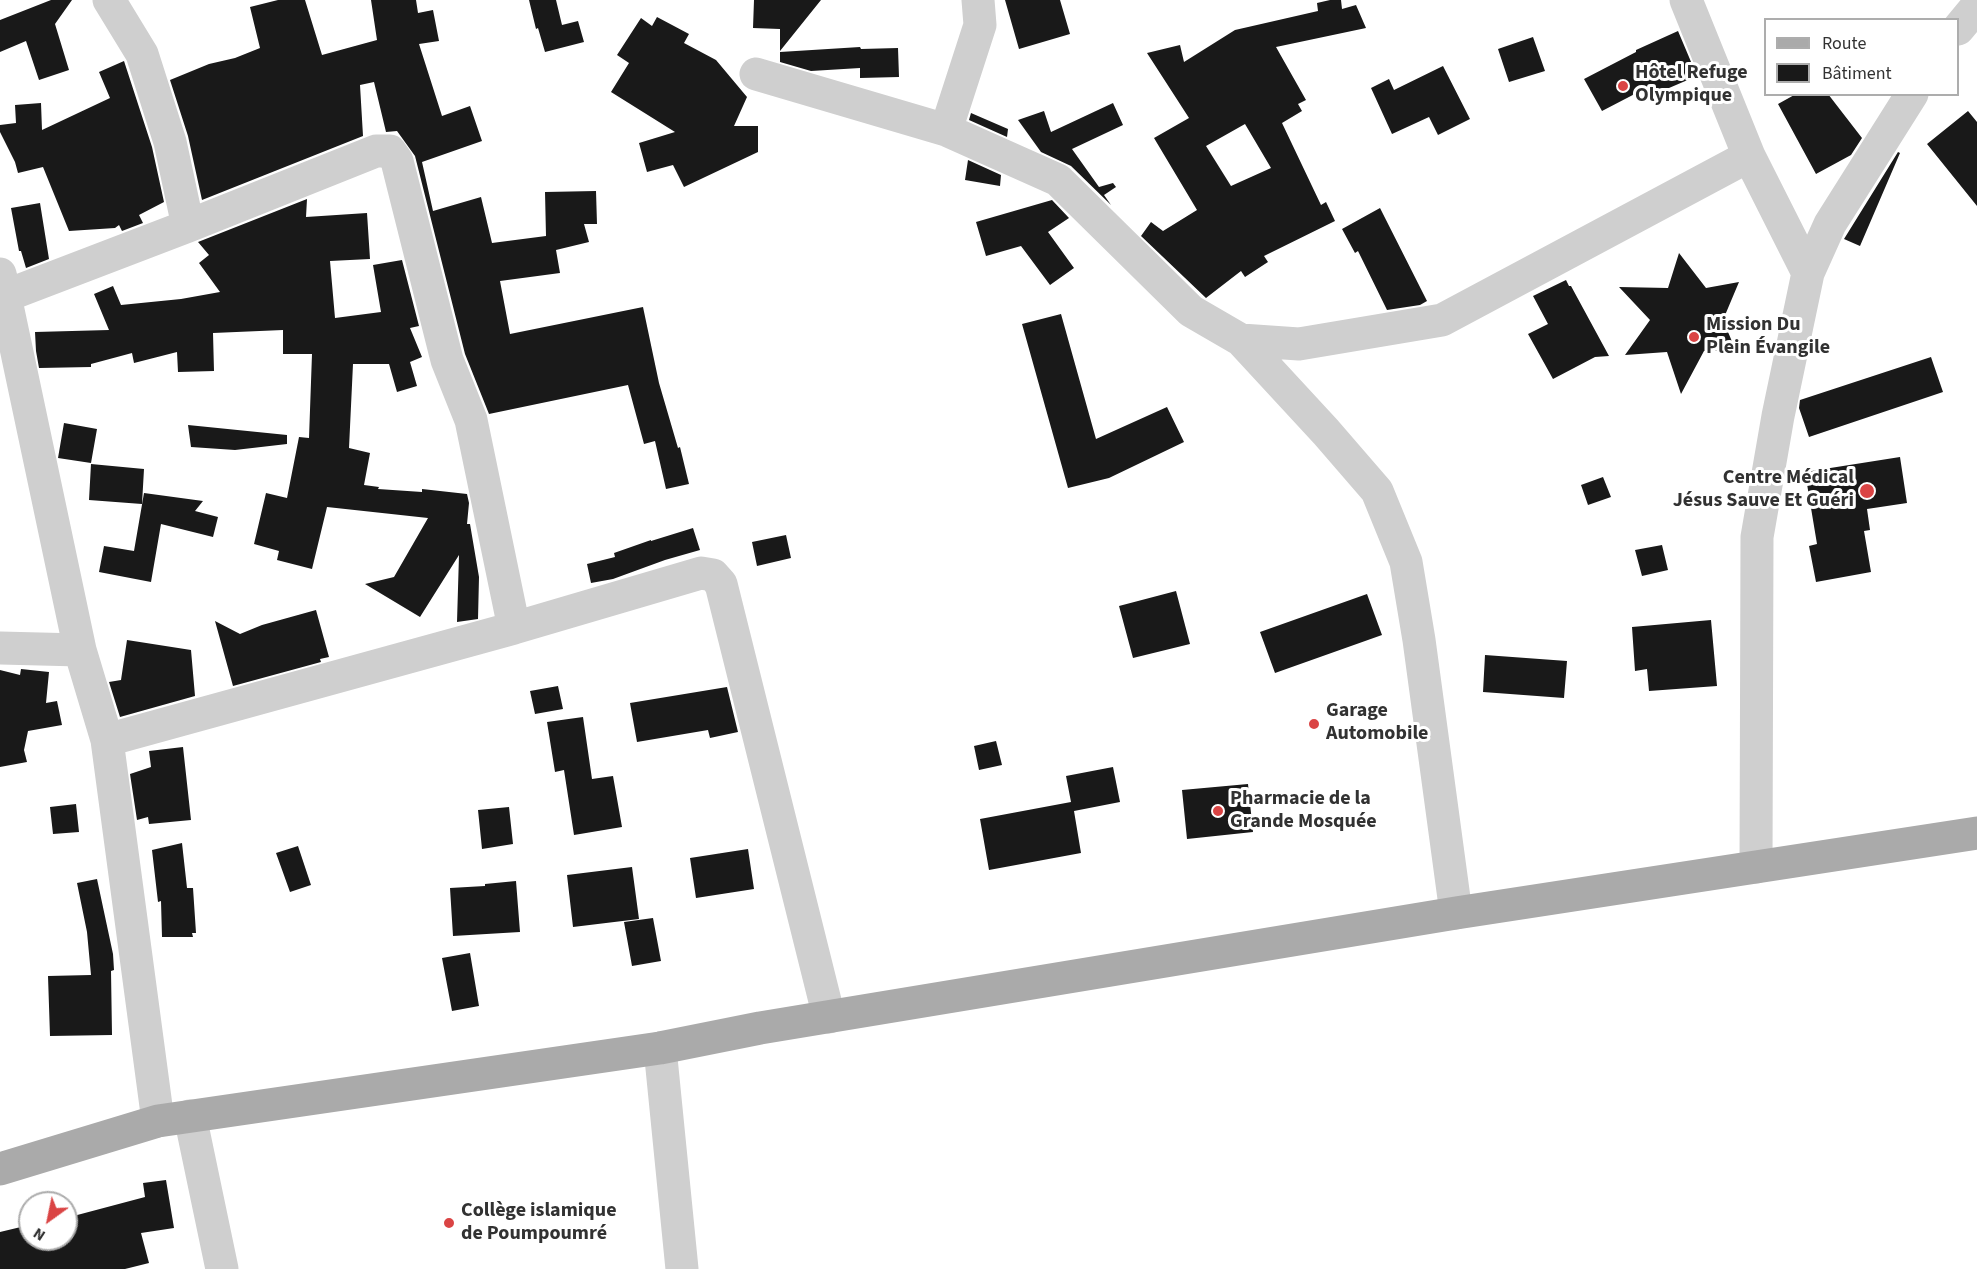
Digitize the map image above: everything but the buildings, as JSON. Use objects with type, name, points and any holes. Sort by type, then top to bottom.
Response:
[{"type":"main road","points":[[0,1168],[158,1121],[660,1048],[760,1028],[1456,913],[1977,833]]},
{"type":"street","points":[[109,0],[142,54],[170,142],[188,226]]},
{"type":"street","points":[[946,130],[980,25],[978,0]]},
{"type":"street","points":[[1686,0],[1749,156],[1808,273]]},
{"type":"street","points":[[1959,28],[1977,6]]},
{"type":"street","points":[[756,74],[946,130],[1058,180],[1191,311],[1241,340],[1377,491],[1406,562],[1419,640],[1456,913]]},
{"type":"street","points":[[1756,867],[1757,537],[1779,416],[1808,273],[1830,224],[1911,96]]},
{"type":"street","points":[[158,1121],[107,740],[80,650],[2,289],[188,226],[376,151],[390,151],[397,160],[447,360],[471,420],[513,628]]},
{"type":"street","points":[[1241,340],[1299,344],[1442,320],[1749,156]]},
{"type":"street","points":[[107,740],[513,628],[701,573],[713,575],[721,584],[829,1017]]},
{"type":"street","points":[[0,648],[80,650]]},
{"type":"street","points":[[660,1048],[682,1269]]},
{"type":"street","points":[[190,1116],[222,1269]]},
{"type":"place","name":"Hôtel Refuge Olympique","points":[[1623,86]]},
{"type":"place","name":"Mission Du Plein Évangile","points":[[1694,337]]},
{"type":"place","name":"Centre Médical Jésus Sauve Et Guéri","points":[[1867,491]]},
{"type":"place","name":"Garage Automobile","points":[[1314,724]]},
{"type":"place","name":"Pharmacie de la Grande Mosquée","points":[[1218,811]]},
{"type":"place","name":"Collège islamique de Poumpoumré","points":[[449,1223]]}]
